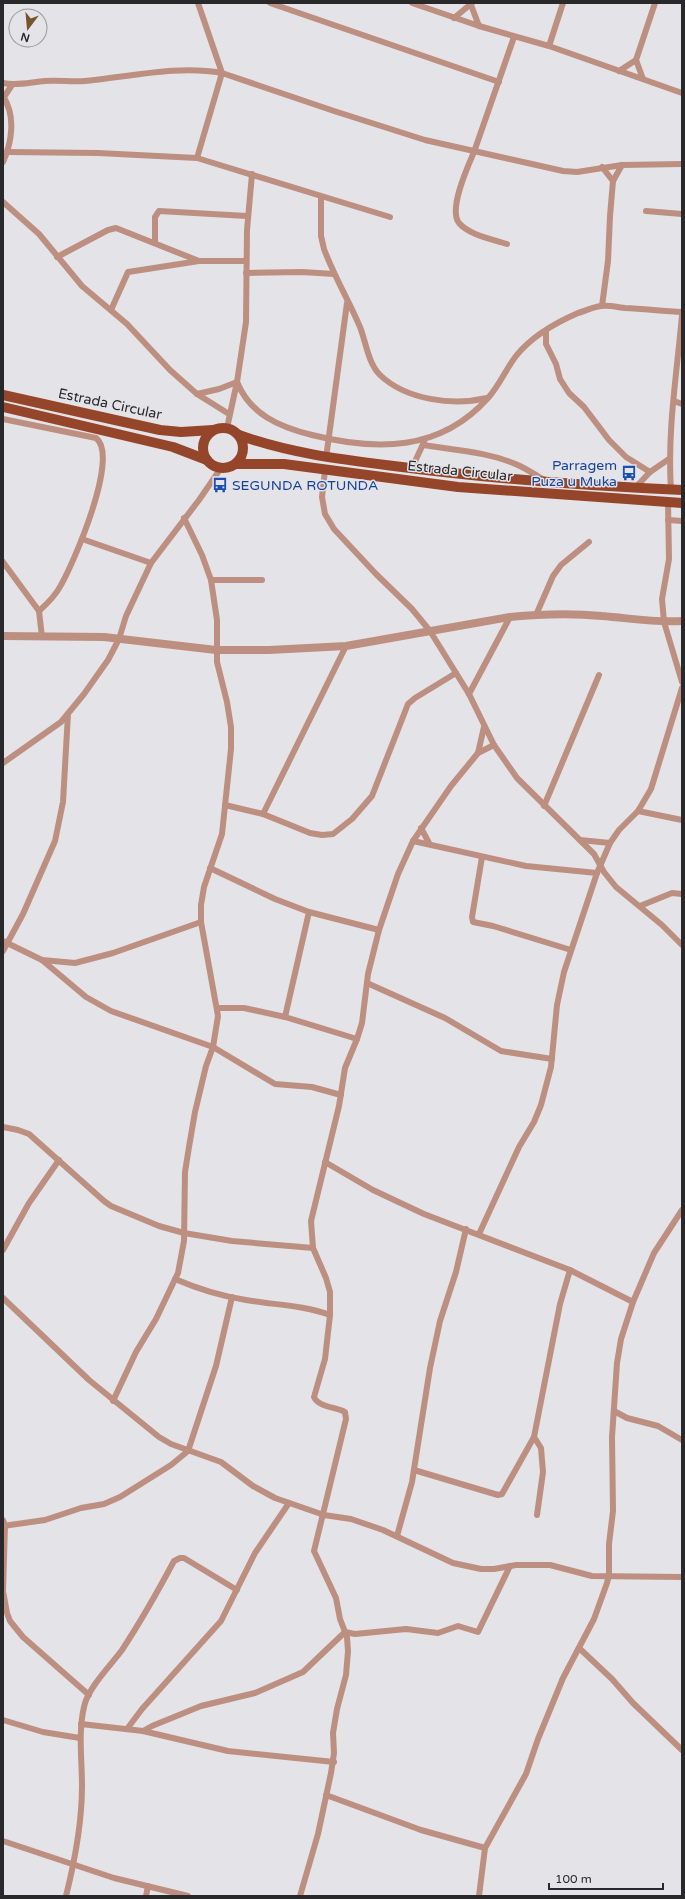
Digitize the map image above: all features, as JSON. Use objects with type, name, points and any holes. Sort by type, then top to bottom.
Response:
[{"type":"main road","name":"Estrada Circular","points":[[3,395],[160,430],[182,432],[213,430]]},
{"type":"main road","name":"Estrada Circular","points":[[3,407],[173,447],[207,460]]},
{"type":"main road","points":[[227,428],[239,435],[243,450],[241,458],[236,464],[220,468],[213,466],[207,460],[203,454],[204,440],[213,430],[227,428]]},
{"type":"main road","name":"Estrada Circular","points":[[239,435],[261,443],[326,458],[548,482],[634,489],[682,490]]},
{"type":"main road","name":"Estrada Circular","points":[[236,464],[284,464],[458,486],[682,503]]},
{"type":"street","points":[[197,158],[222,73],[198,3]]},
{"type":"street","points":[[270,3],[499,82]]},
{"type":"street","points":[[412,3],[514,37],[549,46],[682,93]]},
{"type":"street","points":[[549,46],[563,3]]},
{"type":"street","points":[[642,78],[636,60],[654,3]]},
{"type":"street","points":[[454,18],[472,4],[479,26]]},
{"type":"street","points":[[507,244],[475,233],[460,224],[457,219],[456,212],[458,193],[466,169],[474,152],[514,37]]},
{"type":"street","points":[[619,71],[636,60]]},
{"type":"street","points":[[3,83],[12,85],[27,82],[84,81],[208,70],[222,73],[334,112],[425,140],[474,152],[525,161],[563,171],[577,172],[622,165],[682,164]]},
{"type":"street","points":[[3,162],[8,152],[12,137],[11,120],[4,97],[12,85]]},
{"type":"street","points":[[8,152],[98,153],[197,158],[390,217]]},
{"type":"street","points":[[602,306],[608,261],[610,216],[614,181],[622,165]]},
{"type":"street","points":[[602,167],[614,181]]},
{"type":"street","points":[[227,428],[237,382],[246,322],[246,261],[252,174]]},
{"type":"street","points":[[321,197],[321,236],[324,249],[334,274],[360,327],[369,355],[379,374],[395,386],[417,396],[471,402],[488,398]]},
{"type":"street","points":[[3,202],[39,234],[82,286],[111,310],[197,394],[229,414]]},
{"type":"street","points":[[646,210],[682,214]]},
{"type":"street","points":[[155,243],[155,216],[159,211],[248,216]]},
{"type":"street","points":[[57,257],[108,230],[116,228],[199,261]]},
{"type":"street","points":[[111,310],[128,272],[199,261],[246,261]]},
{"type":"street","points":[[246,273],[302,272],[334,274]]},
{"type":"street","points":[[326,458],[347,302]]},
{"type":"street","points":[[412,468],[424,442],[468,417],[488,398],[516,356],[532,339],[577,314],[602,306],[682,313],[669,459],[671,490]]},
{"type":"street","points":[[546,330],[546,344],[556,364],[560,379],[569,393],[584,407],[609,440],[626,457],[650,472]]},
{"type":"street","points":[[197,394],[219,389],[237,382]]},
{"type":"street","points":[[237,382],[242,395],[252,406],[270,420],[303,433],[356,444],[386,446],[424,442],[505,461],[520,466],[548,482]]},
{"type":"street","points":[[674,401],[682,404]]},
{"type":"street","points":[[3,419],[54,431],[96,438],[100,440],[102,444],[103,461],[99,489],[82,539],[61,586],[50,601],[39,610]]},
{"type":"street","points":[[634,489],[650,472],[669,459]]},
{"type":"street","points":[[3,762],[61,722],[108,660],[119,639],[126,616],[151,563],[220,468]]},
{"type":"street","points":[[325,470],[322,497],[325,514],[334,529],[376,574],[412,609],[430,631],[468,694],[494,745],[517,778],[594,854],[616,886],[640,906],[682,946]]},
{"type":"street","points":[[668,502],[669,559],[662,599],[664,622],[682,682]]},
{"type":"street","points":[[113,1401],[136,1352],[156,1319],[176,1279],[182,1254],[186,1172],[189,1147],[195,1112],[213,1047],[217,1008],[201,922],[201,905],[204,887],[222,834],[231,749],[231,727],[217,662],[217,620],[211,580],[202,555],[184,518]]},
{"type":"street","points":[[668,520],[682,521]]},
{"type":"street","points":[[82,539],[151,563]]},
{"type":"street","points":[[536,615],[553,576],[561,565],[589,542]]},
{"type":"street","points":[[3,562],[39,610],[42,637]]},
{"type":"street","points":[[211,580],[262,580]]},
{"type":"street","points":[[3,636],[90,637],[216,650],[269,650],[346,646],[510,617],[536,615],[601,616],[664,622],[682,621]]},
{"type":"street","points":[[468,694],[510,617]]},
{"type":"street","points":[[264,814],[346,646]]},
{"type":"street","points":[[225,805],[264,814],[316,834],[328,835],[340,830],[372,796],[408,704],[415,698],[456,673]]},
{"type":"street","points":[[544,806],[599,675]]},
{"type":"street","points":[[479,1234],[519,1147],[534,1122],[541,1105],[552,1059],[557,1005],[564,972],[598,873],[610,843],[619,830],[638,811],[651,790],[682,688]]},
{"type":"street","points":[[3,951],[5,942],[23,914],[54,841],[63,802],[68,714]]},
{"type":"street","points":[[478,753],[484,727]]},
{"type":"street","points":[[300,1896],[318,1834],[334,1762],[333,1733],[337,1709],[346,1675],[348,1651],[345,1632],[340,1619],[336,1598],[314,1551],[346,1419],[345,1412],[338,1408],[320,1404],[314,1397],[325,1359],[330,1315],[328,1285],[313,1248],[311,1222],[346,1068],[358,1039],[362,1023],[367,983],[379,930],[398,874],[413,841],[451,786],[478,753],[494,745]]},
{"type":"street","points":[[638,811],[682,820]]},
{"type":"street","points":[[421,828],[429,843]]},
{"type":"street","points":[[580,840],[610,843]]},
{"type":"street","points":[[413,841],[429,843],[482,857],[526,866],[598,873]]},
{"type":"street","points":[[482,857],[472,917],[474,922],[493,926],[571,950]]},
{"type":"street","points":[[210,868],[275,899],[310,912],[379,930]]},
{"type":"street","points":[[640,906],[672,894],[682,894]]},
{"type":"street","points":[[285,1017],[310,912]]},
{"type":"street","points":[[42,960],[75,963],[113,953],[201,922]]},
{"type":"street","points":[[5,942],[42,960],[86,997],[111,1011],[213,1047],[275,1084],[312,1087],[340,1095]]},
{"type":"street","points":[[367,983],[445,1018],[501,1051],[552,1059]]},
{"type":"street","points":[[217,1008],[244,1008],[285,1017],[358,1039]]},
{"type":"street","points":[[3,1127],[29,1134],[111,1206],[159,1226],[184,1232],[258,1244],[313,1248]]},
{"type":"street","points":[[3,1250],[29,1203],[59,1160]]},
{"type":"street","points":[[325,1162],[373,1190],[424,1214],[570,1270],[633,1302]]},
{"type":"street","points":[[479,1896],[485,1848],[526,1774],[563,1678],[602,1601],[609,1575],[609,1544],[613,1511],[611,1465],[617,1363],[621,1339],[633,1302],[654,1253],[682,1211]]},
{"type":"street","points":[[397,1536],[414,1470],[430,1368],[437,1336],[456,1272],[466,1229]]},
{"type":"street","points":[[414,1470],[498,1495],[502,1494],[534,1437],[560,1304],[570,1270]]},
{"type":"street","points":[[176,1279],[212,1293],[232,1298],[314,1309],[330,1315]]},
{"type":"street","points":[[3,1298],[48,1342],[113,1401],[164,1442],[221,1462],[253,1486],[289,1503],[324,1514],[350,1519],[397,1536],[437,1556],[463,1566],[494,1569],[510,1566],[550,1565],[592,1576],[609,1575],[639,1578],[682,1577]]},
{"type":"street","points":[[89,1694],[23,1637],[10,1621],[6,1613],[3,1591],[4,1524],[45,1520],[81,1508],[104,1504],[120,1497],[171,1465],[188,1451],[216,1366],[232,1298]]},
{"type":"street","points":[[614,1411],[627,1418],[658,1426],[682,1440]]},
{"type":"street","points":[[534,1437],[541,1448],[544,1472],[537,1515]]},
{"type":"street","points":[[127,1729],[142,1709],[221,1621],[238,1590],[255,1553],[289,1503]]},
{"type":"street","points":[[66,1896],[80,1823],[82,1786],[80,1738],[84,1706],[89,1694],[129,1640],[174,1561],[184,1558],[238,1590]]},
{"type":"street","points":[[345,1632],[354,1634],[406,1629],[438,1633],[458,1626],[478,1632],[510,1566]]},
{"type":"street","points":[[143,1731],[201,1706],[255,1693],[303,1672],[345,1632]]},
{"type":"street","points":[[579,1648],[612,1679],[632,1704],[682,1750]]},
{"type":"street","points":[[3,1720],[43,1732],[80,1738]]},
{"type":"street","points":[[81,1724],[143,1731],[228,1751],[334,1762]]},
{"type":"street","points":[[326,1795],[421,1830],[485,1848]]},
{"type":"street","points":[[3,1841],[114,1878],[188,1896]]},
{"type":"street","points":[[146,1896],[148,1886]]},
{"type":"place","name":"Parragem Puza u Muka","points":[[629,473]]},
{"type":"place","name":"SEGUNDA ROTUNDA","points":[[220,485]]}]
